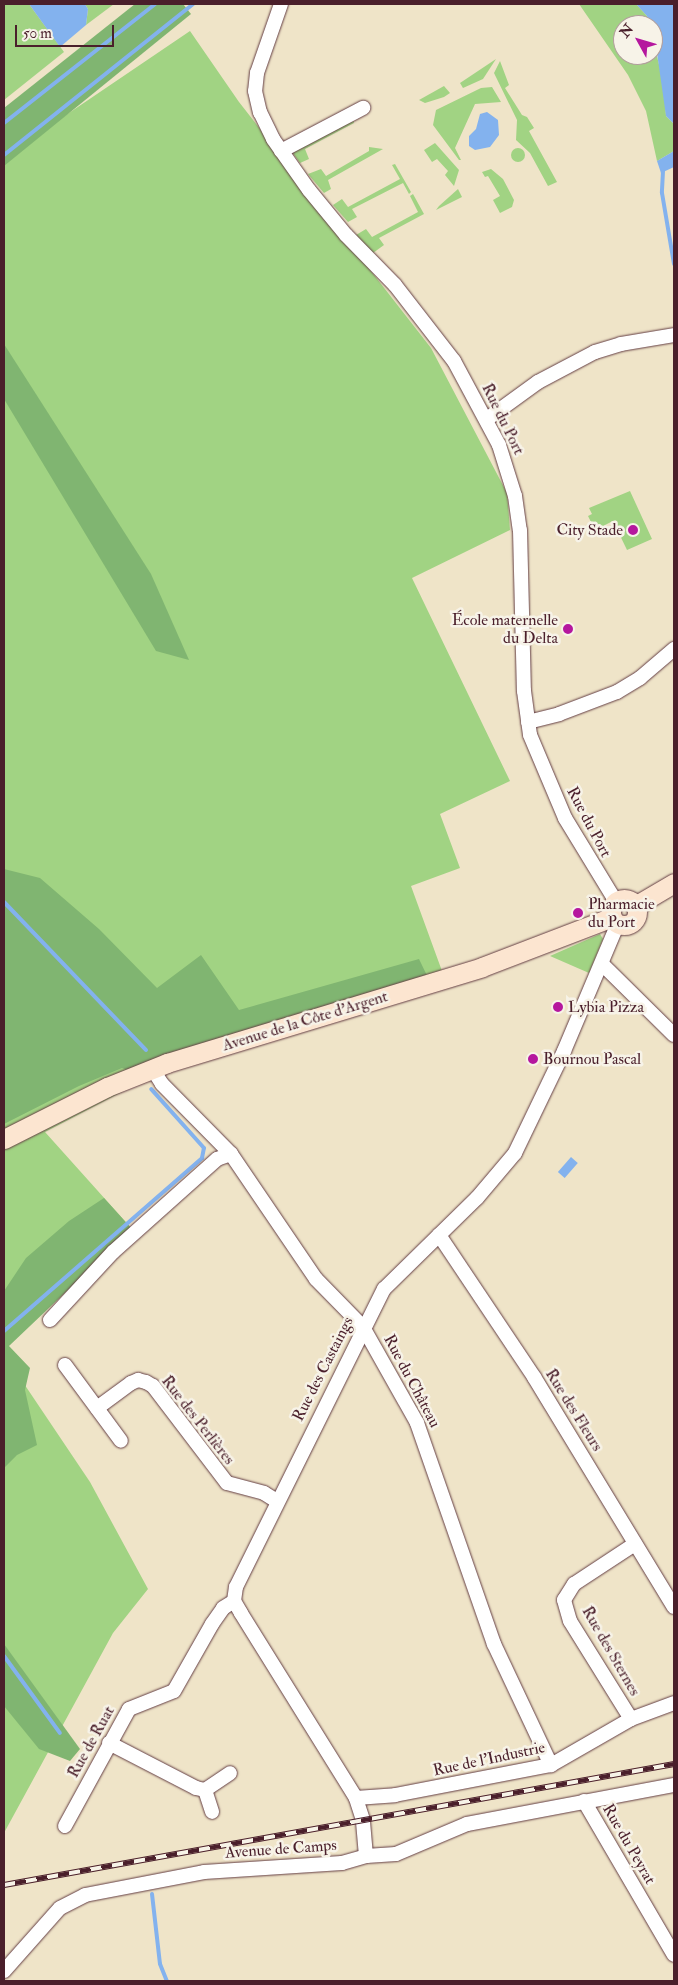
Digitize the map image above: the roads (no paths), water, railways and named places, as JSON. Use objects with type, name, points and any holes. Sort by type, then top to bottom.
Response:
[{"type":"main road","name":"Avenue de la Côte d'Argent","points":[[4,1139],[107,1087],[152,1068],[507,959],[615,914],[633,921],[635,906],[674,883]]},
{"type":"street","name":"Rue du Port","points":[[281,4],[257,73],[256,91],[266,128],[281,151],[346,235],[395,285],[454,361],[487,419],[506,464],[520,530],[528,722],[557,801],[615,914]]},
{"type":"street","points":[[281,151],[363,108]]},
{"type":"street","points":[[487,419],[538,382],[595,352],[620,344],[674,336]]},
{"type":"street","points":[[528,722],[559,714],[617,692],[640,678],[674,649]]},
{"type":"street","name":"Rue des Castaings","points":[[234,1601],[239,1577],[384,1289],[477,1198],[514,1153],[602,964],[615,914]]},
{"type":"street","points":[[602,964],[674,1035]]},
{"type":"street","name":"Rue du Château","points":[[152,1068],[162,1084],[230,1154],[316,1280],[364,1328],[417,1423],[494,1644],[551,1766]]},
{"type":"street","points":[[50,1320],[113,1252],[217,1159],[230,1154]]},
{"type":"street","name":"Rue des Fleurs","points":[[439,1235],[534,1377],[674,1607]]},
{"type":"street","points":[[65,1365],[121,1440]]},
{"type":"street","name":"Rue des Perlières","points":[[97,1408],[131,1383],[138,1380],[146,1382],[153,1386],[227,1483],[264,1493],[276,1501]]},
{"type":"street","name":"Rue des Sternes","points":[[632,1719],[570,1621],[564,1600],[574,1584],[635,1544]]},
{"type":"street","points":[[234,1601],[356,1798],[363,1820],[366,1856]]},
{"type":"street","name":"Rue de Ruat","points":[[65,1826],[109,1743],[132,1706],[174,1691],[212,1624],[223,1608],[234,1601]]},
{"type":"street","name":"Rue de l'Industrie","points":[[356,1798],[395,1795],[551,1766],[632,1719],[674,1703]]},
{"type":"street","points":[[109,1743],[186,1784],[205,1790]]},
{"type":"street","points":[[205,1790],[230,1773]]},
{"type":"street","name":"Avenue de Camps","points":[[4,1971],[60,1908],[85,1895],[204,1872],[342,1863],[366,1856],[396,1854],[467,1824],[674,1785]]},
{"type":"street","points":[[205,1790],[212,1812]]},
{"type":"street","name":"Rue du Peyrat","points":[[584,1801],[674,1955]]},
{"type":"water","points":[[29,4],[85,4],[88,9],[86,25],[60,47]]},
{"type":"water","points":[[636,4],[674,4],[674,124],[666,116],[659,65],[663,65],[663,15],[646,15]]},
{"type":"water","points":[[487,112],[498,120],[499,135],[490,147],[475,150],[469,146],[469,136],[476,129],[480,114]]},
{"type":"water","points":[[674,151],[674,167],[661,173],[657,161]]},
{"type":"water","points":[[571,1157],[578,1163],[565,1178],[558,1172]]},
{"type":"waterway","points":[[4,123],[155,4]]},
{"type":"waterway","points":[[4,155],[193,4]]},
{"type":"waterway","points":[[663,171],[662,193],[674,264]]},
{"type":"waterway","points":[[4,902],[146,1050]]},
{"type":"waterway","points":[[4,1331],[202,1158],[204,1148],[151,1089]]},
{"type":"waterway","points":[[4,1656],[60,1733]]},
{"type":"waterway","points":[[152,1894],[160,1964],[167,1981]]},
{"type":"railway","points":[[4,1885],[674,1764]]},
{"type":"place","name":"City Stade","points":[[633,530]]},
{"type":"place","name":"École maternelle du Delta","points":[[568,629]]},
{"type":"place","name":"Pharmacie du Port","points":[[578,913]]},
{"type":"place","name":"Lybia Pizza","points":[[558,1007]]},
{"type":"place","name":"Bournou Pascal","points":[[533,1059]]}]
